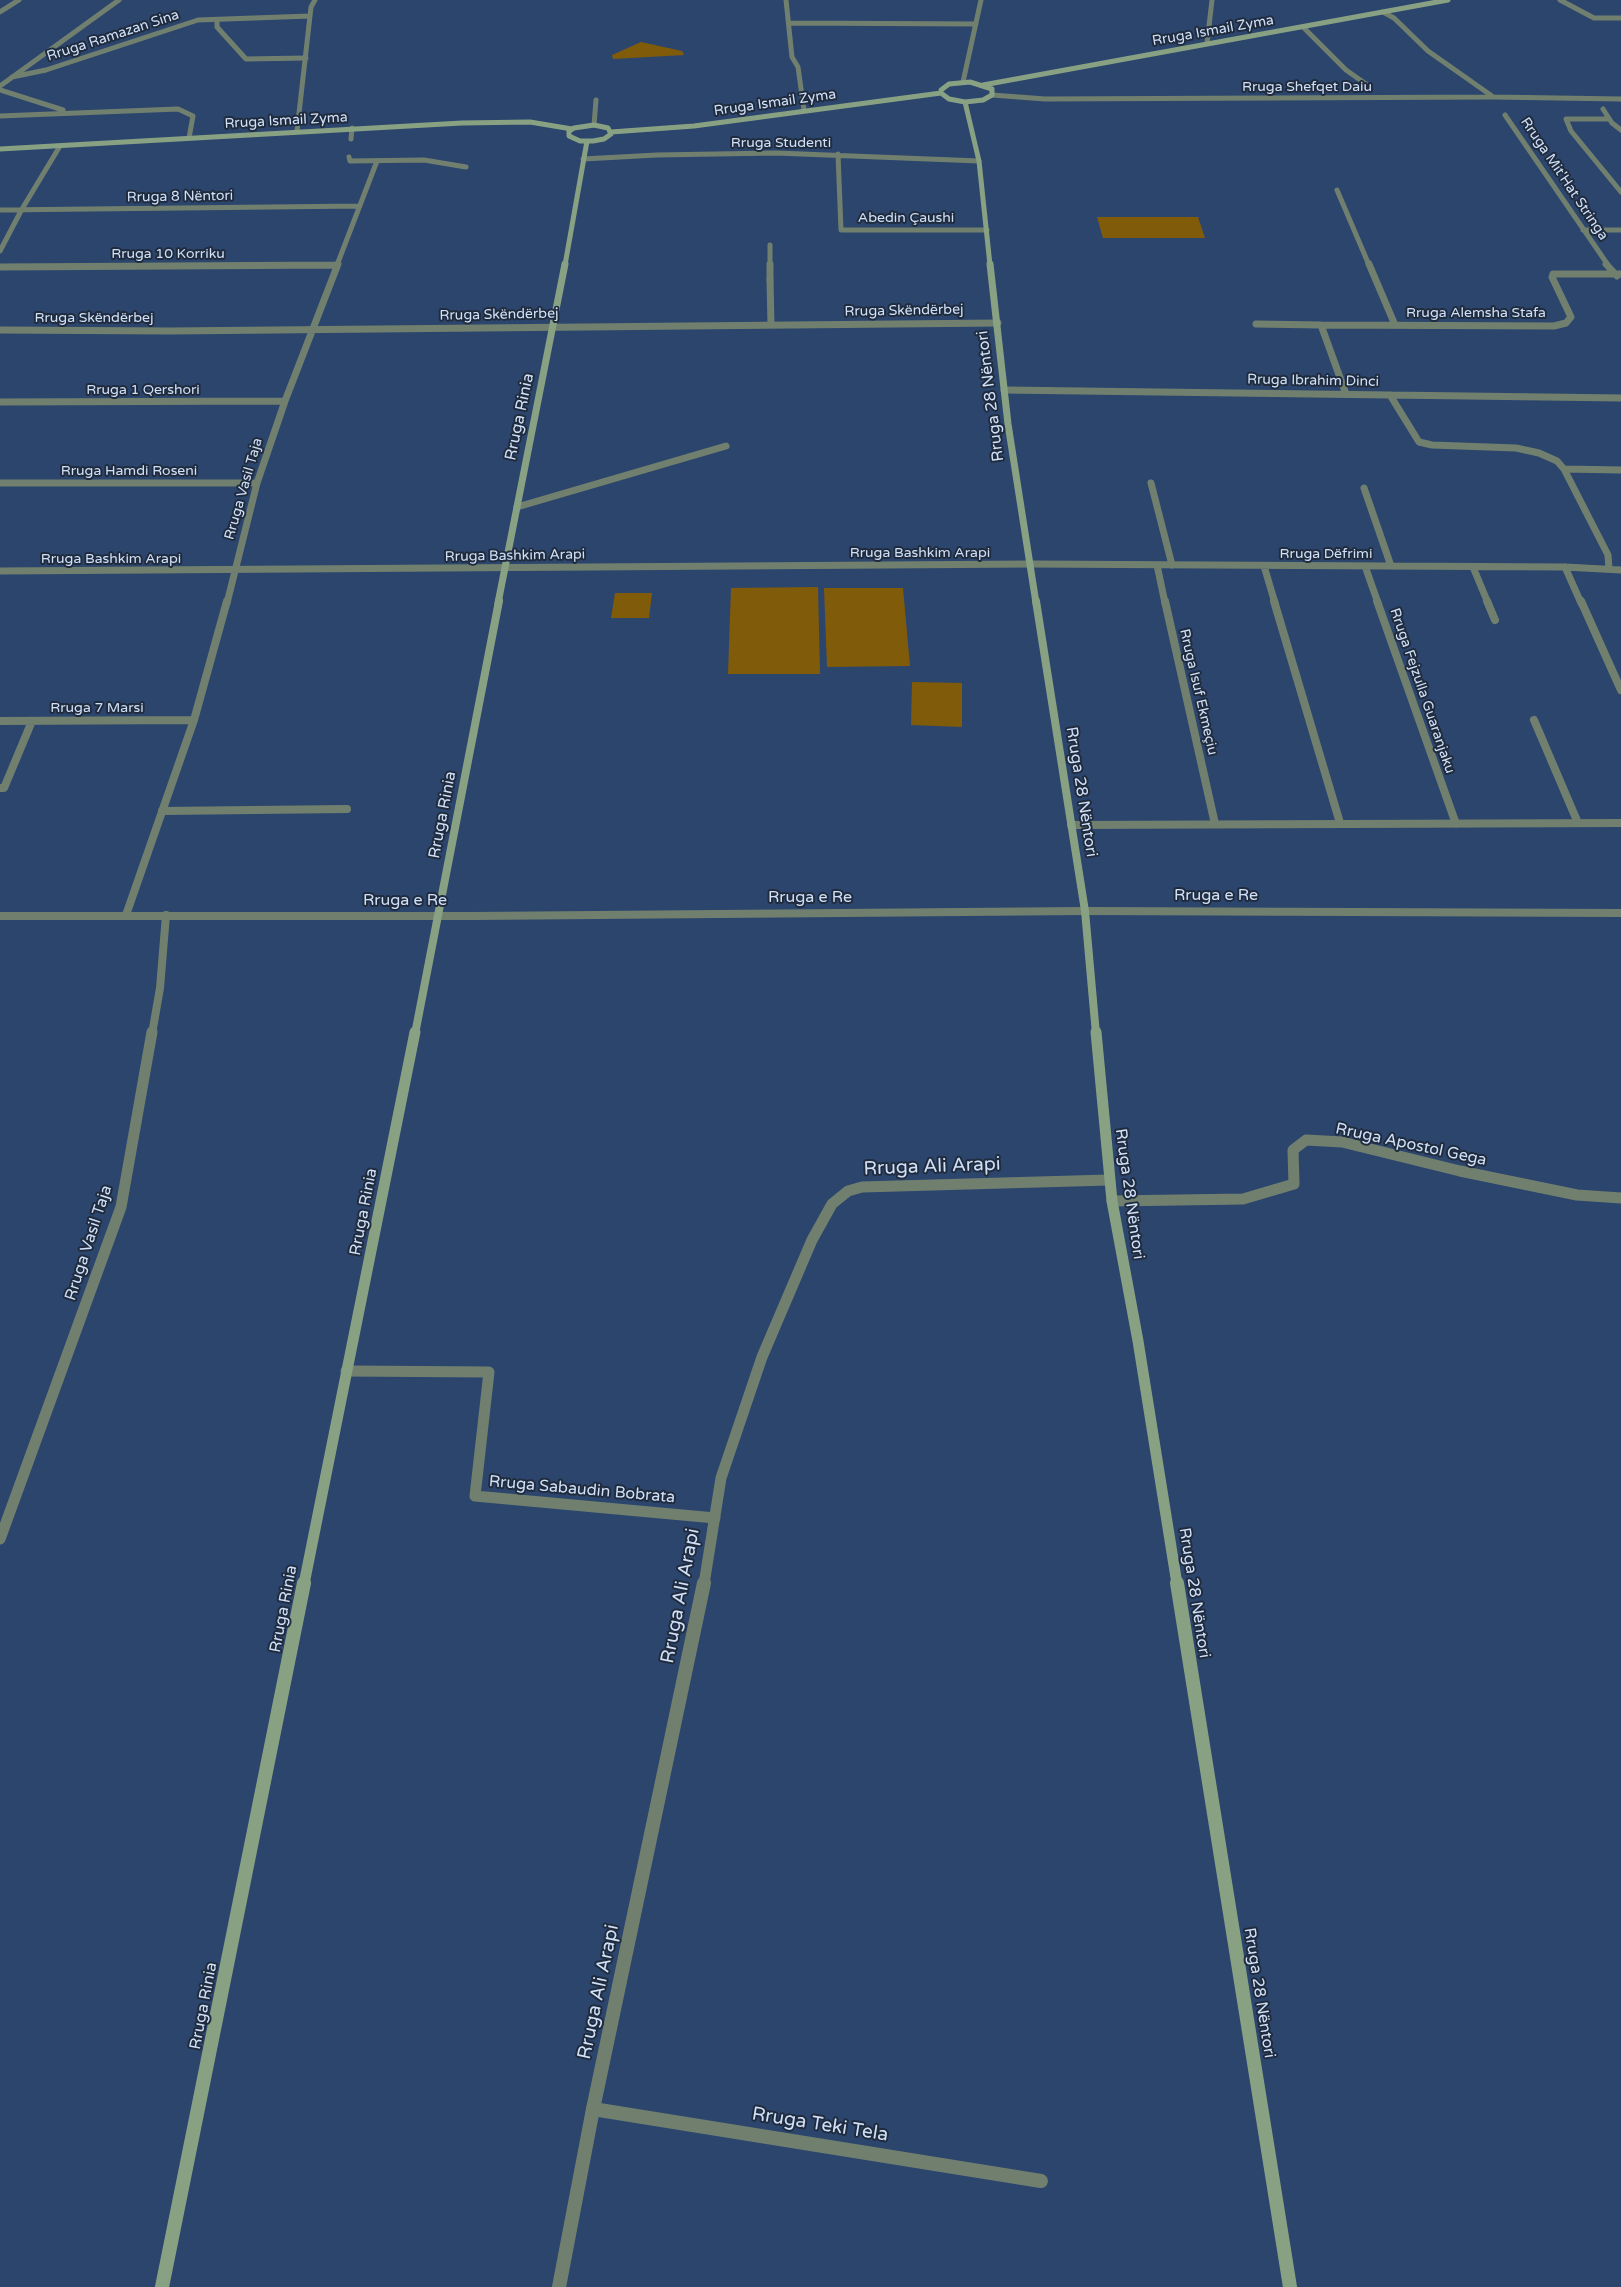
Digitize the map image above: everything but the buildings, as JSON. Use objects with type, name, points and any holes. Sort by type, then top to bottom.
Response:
[{"type":"main road","name":"Rruga Ismail Zyma","points":[[963,82],[983,84],[1448,0]]},
{"type":"main road","points":[[963,82],[949,84],[941,90],[941,93],[949,99],[965,102],[983,100],[992,95],[992,89],[983,84]]},
{"type":"main road","name":"Rruga Ismail Zyma","points":[[611,132],[694,126],[941,93]]},
{"type":"main road","name":"Rruga 28 Nëntori","points":[[965,102],[979,161],[1008,424],[1085,911],[1112,1202],[1140,1351],[1290,2287]]},
{"type":"main road","name":"Rruga Ismail Zyma","points":[[0,149],[297,131],[512,121],[541,123],[572,129]]},
{"type":"main road","points":[[594,125],[605,126],[611,134],[604,139],[587,141],[571,137],[568,132],[572,129],[594,125]]},
{"type":"main road","name":"Rruga Rinia","points":[[162,2287],[438,916],[554,326],[587,141]]},
{"type":"street","points":[[0,12],[19,0]]},
{"type":"street","points":[[68,112],[0,88],[12,77],[119,0]]},
{"type":"street","points":[[297,131],[311,8],[316,0]]},
{"type":"street","points":[[786,0],[792,57],[798,67],[804,110]]},
{"type":"street","points":[[963,82],[981,0]]},
{"type":"street","points":[[1207,43],[1212,0]]},
{"type":"street","points":[[1560,0],[1594,18],[1621,18]]},
{"type":"street","points":[[1383,12],[1394,18],[1428,51],[1493,97]]},
{"type":"street","name":"Rruga Ramazan Sina","points":[[12,77],[46,70],[198,20],[310,16]]},
{"type":"street","points":[[217,20],[217,27],[246,59],[306,58]]},
{"type":"street","points":[[790,24],[976,24]]},
{"type":"street","points":[[1303,27],[1346,70],[1366,84]]},
{"type":"street","name":"Rruga Shefqet Daiu","points":[[992,95],[1045,99],[1493,97],[1621,99]]},
{"type":"street","points":[[594,125],[596,100]]},
{"type":"street","points":[[0,116],[178,109],[192,116],[189,138]]},
{"type":"street","points":[[1603,109],[1609,119],[1621,130]]},
{"type":"street","name":"Rruga Mit'Hat Stringa","points":[[1505,115],[1583,230],[1621,280]]},
{"type":"street","points":[[1609,119],[1566,119],[1571,131],[1621,192]]},
{"type":"street","points":[[351,139],[352,128]]},
{"type":"street","points":[[0,251],[22,209],[60,146]]},
{"type":"street","name":"Rruga Studenti","points":[[583,160],[657,155],[838,154],[979,161]]},
{"type":"street","name":"Abedin Çaushi","points":[[838,154],[841,230],[987,230]]},
{"type":"street","points":[[349,157],[350,161],[424,160],[466,167]]},
{"type":"street","name":"Rruga Vasil Taja","points":[[126,915],[194,720],[236,571],[257,483],[377,161]]},
{"type":"street","points":[[1337,190],[1395,325]]},
{"type":"street","name":"Rruga 8 Nëntori","points":[[0,210],[360,206]]},
{"type":"street","points":[[1583,230],[1621,230]]},
{"type":"street","points":[[770,245],[771,325]]},
{"type":"street","name":"Rruga 10 Korriku","points":[[0,267],[337,265]]},
{"type":"street","name":"Rruga Alemsha Stafa","points":[[1256,324],[1560,325],[1570,320],[1571,316],[1552,275],[1560,273],[1618,274]]},
{"type":"street","name":"Rruga Skëndërbej","points":[[0,330],[314,330],[554,326],[998,323]]},
{"type":"street","points":[[1321,325],[1346,394]]},
{"type":"street","name":"Rruga Ibrahim Dinci","points":[[1004,390],[1621,398]]},
{"type":"street","points":[[1390,395],[1413,435],[1420,442],[1432,445],[1516,448],[1557,461],[1564,469],[1608,555],[1609,570]]},
{"type":"street","name":"Rruga 1 Qershori","points":[[0,402],[286,401]]},
{"type":"street","points":[[517,507],[726,446]]},
{"type":"street","points":[[1564,469],[1621,470]]},
{"type":"street","points":[[1151,482],[1172,565]]},
{"type":"street","name":"Rruga Hamdi Roseni","points":[[0,483],[257,483]]},
{"type":"street","points":[[1364,488],[1391,566]]},
{"type":"street","name":"Rruga Dëfrimi","points":[[1031,564],[1565,567],[1621,570]]},
{"type":"street","name":"Rruga Bashkim Arapi","points":[[0,571],[236,571],[1031,564]]},
{"type":"street","name":"Rruga Isuf Ekmeçiu","points":[[1157,566],[1215,824]]},
{"type":"street","points":[[1264,566],[1340,823]]},
{"type":"street","name":"Rruga Fejzulla Guaranjaku","points":[[1365,566],[1456,824]]},
{"type":"street","points":[[1473,567],[1495,620]]},
{"type":"street","points":[[1565,567],[1621,690]]},
{"type":"street","name":"Rruga 7 Marsi","points":[[0,721],[194,720]]},
{"type":"street","points":[[1534,720],[1578,823]]},
{"type":"street","points":[[2,788],[32,721]]},
{"type":"street","points":[[162,811],[348,810]]},
{"type":"street","points":[[1071,825],[1621,823]]},
{"type":"street","name":"Rruga e Re","points":[[0,916],[438,916],[1085,911],[1621,913]]},
{"type":"street","name":"Rruga Vasil Taja","points":[[0,1540],[121,1207],[160,988],[166,915]]},
{"type":"street","name":"Rruga Apostol Gega","points":[[1112,1202],[1243,1199],[1294,1184],[1293,1150],[1306,1140],[1342,1142],[1470,1173],[1577,1195],[1621,1198]]},
{"type":"street","name":"Rruga Ali Arapi","points":[[559,2287],[593,2109],[700,1608],[721,1478],[762,1357],[812,1240],[832,1204],[842,1194],[862,1187],[1109,1180]]},
{"type":"street","name":"Rruga Sabaudin Bobrata","points":[[346,1371],[489,1372],[475,1496],[715,1518]]},
{"type":"street","name":"Rruga Teki Tela","points":[[593,2109],[1041,2181]]},
{"type":"shaded area","points":[[641,42],[682,51],[684,55],[613,59],[612,55]]},
{"type":"shaded area","points":[[1097,217],[1198,217],[1205,238],[1103,238]]},
{"type":"shaded area","points":[[818,587],[820,674],[728,674],[731,588]]},
{"type":"shaded area","points":[[824,588],[903,588],[910,666],[827,667]]},
{"type":"shaded area","points":[[615,593],[652,593],[649,618],[611,618]]},
{"type":"shaded area","points":[[912,682],[962,683],[962,727],[911,725]]}]
